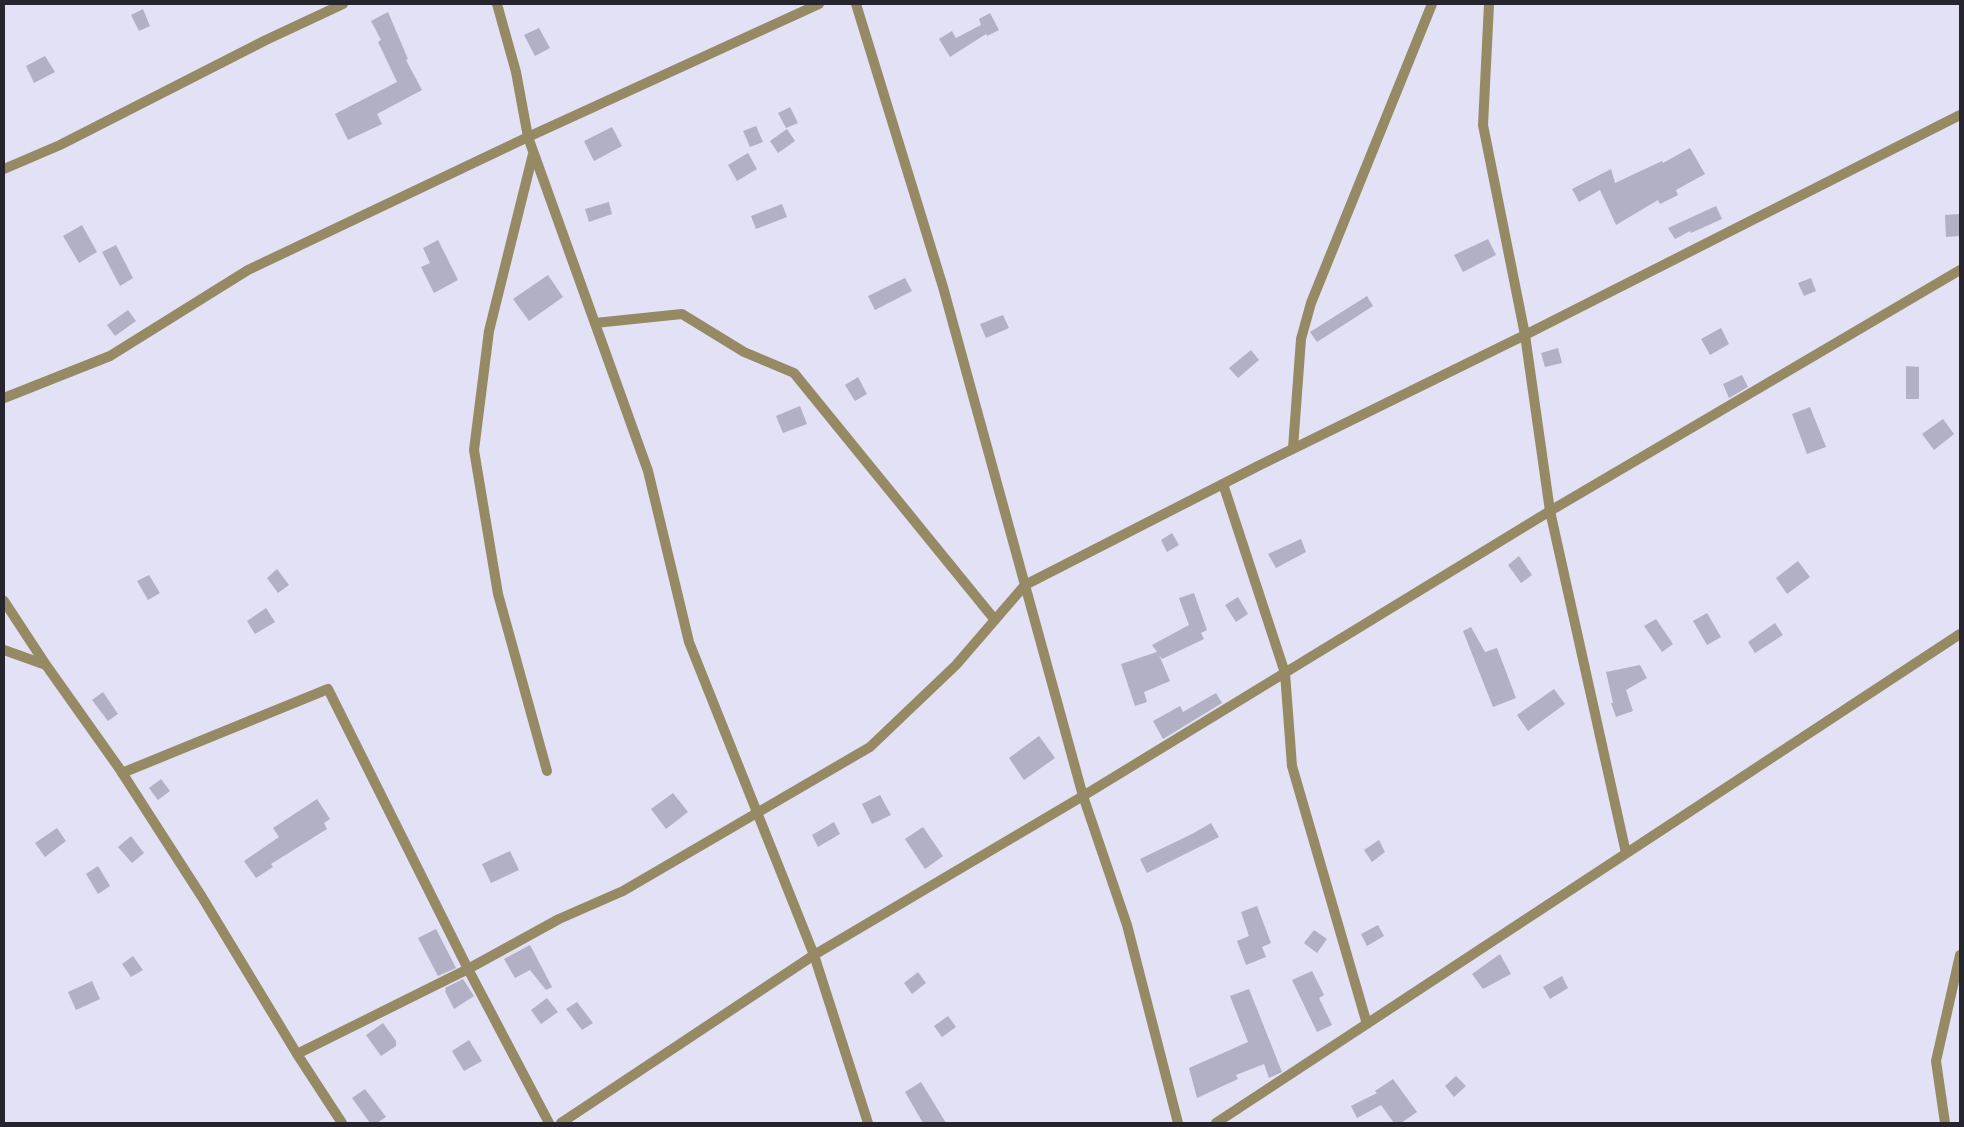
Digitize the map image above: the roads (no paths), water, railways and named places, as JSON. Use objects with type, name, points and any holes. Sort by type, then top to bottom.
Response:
[{"type":"street","points":[[4,169],[60,145],[266,40],[343,4]]},
{"type":"street","points":[[496,4],[516,72],[528,137],[533,153],[648,471],[689,642],[814,955],[868,1123]]},
{"type":"street","points":[[4,398],[110,356],[248,270],[528,137],[819,4]]},
{"type":"street","points":[[856,4],[942,287],[1083,796],[1128,925],[1178,1123]]},
{"type":"street","points":[[1293,448],[1301,339],[1312,303],[1432,4]]},
{"type":"street","points":[[1489,4],[1483,125],[1525,335],[1550,511],[1626,853]]},
{"type":"street","points":[[297,1054],[468,969],[559,919],[623,891],[870,747],[956,665],[1025,585],[1293,448],[1313,440],[1525,335],[1960,114]]},
{"type":"street","points":[[533,153],[489,331],[474,450],[498,594],[547,771]]},
{"type":"street","points":[[561,1123],[814,955],[1083,796],[1550,511],[1960,270]]},
{"type":"street","points":[[595,323],[682,314],[744,352],[794,373],[995,620]]},
{"type":"street","points":[[1223,484],[1285,673],[1292,766],[1367,1024]]},
{"type":"street","points":[[4,601],[46,665],[122,773],[202,897],[297,1054],[342,1123]]},
{"type":"street","points":[[1216,1123],[1960,634]]},
{"type":"street","points":[[4,650],[46,665]]},
{"type":"street","points":[[122,773],[328,689],[468,969],[549,1123]]},
{"type":"street","points":[[1945,1123],[1936,1061],[1960,955]]}]
